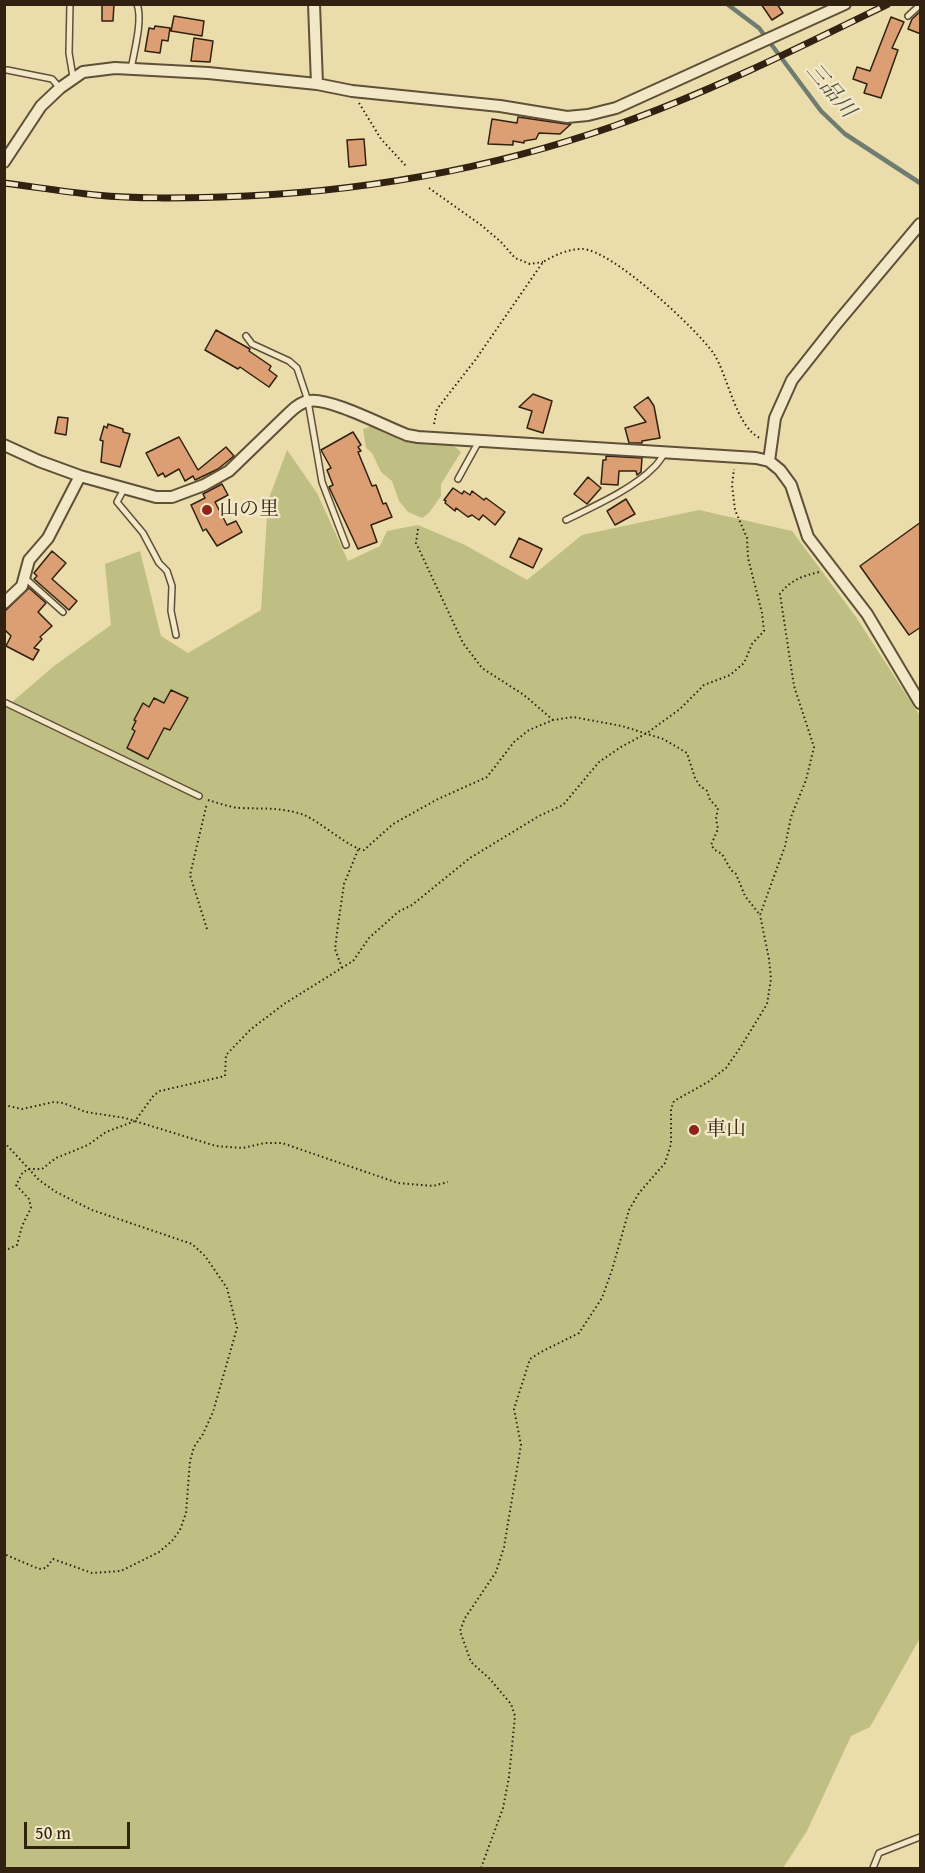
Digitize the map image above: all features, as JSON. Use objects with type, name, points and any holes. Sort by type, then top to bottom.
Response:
[{"type":"street","points":[[314,4],[317,84]]},
{"type":"street","points":[[4,162],[41,106],[73,77],[83,72],[115,68],[208,73],[317,84],[352,92],[500,106],[567,117],[588,115],[616,108],[845,4]]},
{"type":"street","points":[[769,461],[775,418],[792,380],[921,224]]},
{"type":"street","points":[[4,445],[80,476],[156,497],[172,497],[218,479],[240,463],[298,405],[308,400],[330,403],[407,435],[769,461],[791,484],[808,537],[867,614],[921,703]]},
{"type":"street","points":[[4,603],[22,586],[29,560],[48,538],[80,476]]},
{"type":"lane","points":[[70,4],[69,54],[73,77]]},
{"type":"lane","points":[[131,69],[139,10],[136,4]]},
{"type":"lane","points":[[908,16],[921,5]]},
{"type":"lane","points":[[7,70],[52,79],[60,88]]},
{"type":"lane","points":[[246,336],[252,344],[289,361],[297,368],[308,400],[322,482],[346,544]]},
{"type":"lane","points":[[458,479],[479,441]]},
{"type":"lane","points":[[566,520],[599,504],[635,482],[654,468],[665,453]]},
{"type":"lane","points":[[124,489],[117,502],[143,533],[159,563],[167,571],[172,585],[171,611],[176,634]]},
{"type":"lane","points":[[25,578],[63,612]]},
{"type":"lane","points":[[4,702],[200,796]]},
{"type":"lane","points":[[873,1869],[879,1853],[921,1838]]},
{"type":"path","points":[[352,92],[381,139],[406,166]]},
{"type":"path","points":[[429,188],[481,225],[515,258],[530,264],[543,262],[558,253],[583,249],[600,254],[658,297],[693,330],[715,356],[746,426],[756,436],[771,442]]},
{"type":"path","points":[[432,438],[437,409],[476,359],[543,262]]},
{"type":"path","points":[[4,1251],[17,1245],[22,1226],[31,1208],[29,1199],[16,1185],[23,1172],[30,1169],[42,1169],[56,1158],[88,1145],[106,1132],[135,1122],[154,1095],[160,1091],[225,1076],[226,1055],[250,1030],[284,1004],[353,961],[369,938],[398,912],[419,899],[470,858],[539,816],[563,805],[599,762],[647,733],[680,709],[704,685],[730,675],[744,663],[752,644],[764,631],[762,612],[748,558],[747,538],[735,510],[732,485],[735,458]]},
{"type":"path","points":[[418,530],[416,543],[463,643],[482,668],[524,695],[553,720]]},
{"type":"path","points":[[760,915],[785,846],[791,817],[806,780],[814,747],[794,686],[780,594],[787,584],[831,569]]},
{"type":"path","points":[[207,929],[190,875],[207,800],[238,808],[260,807],[298,813],[328,828],[357,850],[364,850],[393,824],[413,812],[487,777],[514,742],[529,730],[553,720],[573,717],[602,721],[647,733],[687,753],[695,778],[718,808],[716,819],[718,829],[711,845],[722,854],[731,870],[736,874],[745,896],[760,915],[771,979],[767,1004],[726,1068],[708,1082],[674,1101],[671,1109],[671,1144],[665,1163],[639,1193],[629,1210],[602,1298],[579,1333],[530,1359],[514,1409],[521,1445],[504,1547],[496,1572],[465,1618],[460,1631],[471,1662],[489,1678],[511,1704],[515,1716],[509,1777],[503,1808],[481,1869]]},
{"type":"path","points":[[342,968],[335,949],[338,925],[344,884],[357,850]]},
{"type":"path","points":[[4,1105],[21,1109],[54,1102],[63,1103],[86,1112],[116,1116],[216,1146],[243,1148],[265,1143],[282,1143],[398,1183],[433,1186],[448,1182]]},
{"type":"path","points":[[4,1142],[39,1180],[56,1192],[92,1210],[192,1244],[205,1256],[227,1288],[237,1328],[213,1412],[194,1447],[190,1461],[186,1513],[180,1530],[172,1541],[159,1552],[121,1571],[92,1573],[54,1559],[46,1568],[39,1569],[4,1554]]},
{"type":"shaded area","points":[[372,426],[411,441],[443,442],[461,452],[441,484],[441,496],[429,513],[422,518],[408,512],[399,501],[392,481],[381,472],[372,453],[366,448],[363,429]]},
{"type":"shaded area","points":[[287,450],[317,493],[348,561],[380,546],[387,531],[418,525],[465,545],[527,580],[582,535],[699,510],[792,531],[856,617],[920,716],[920,1638],[870,1727],[851,1736],[807,1831],[783,1868],[5,1868],[4,709],[54,666],[111,625],[105,564],[140,551],[161,636],[188,653],[261,610],[268,501]]},
{"type":"building","points":[[102,4],[114,4],[113,21],[102,21]]},
{"type":"building","points":[[761,4],[777,4],[783,13],[772,20]]},
{"type":"building","points":[[921,11],[921,34],[908,29],[912,19]]},
{"type":"building","points":[[174,16],[204,21],[202,36],[171,31]]},
{"type":"building","points":[[891,17],[904,22],[892,48],[898,50],[881,98],[864,93],[867,84],[853,79],[857,67],[870,71]]},
{"type":"building","points":[[155,26],[170,28],[168,41],[162,40],[160,53],[145,51],[149,28],[154,29]]},
{"type":"building","points":[[194,38],[213,41],[210,62],[191,61]]},
{"type":"building","points":[[518,117],[571,124],[560,134],[539,133],[536,139],[524,141],[524,143],[513,141],[513,145],[488,144],[492,119],[517,123]]},
{"type":"building","points":[[364,139],[366,165],[349,167],[347,140]]},
{"type":"building","points":[[216,330],[250,349],[249,351],[271,366],[269,370],[277,376],[269,387],[240,367],[238,369],[205,350]]},
{"type":"building","points":[[533,394],[552,401],[543,433],[527,428],[532,411],[519,407]]},
{"type":"building","points":[[648,397],[654,406],[660,438],[642,441],[642,443],[629,443],[625,428],[646,422],[634,407]]},
{"type":"building","points":[[58,417],[68,418],[66,435],[55,433]]},
{"type":"building","points":[[108,424],[130,434],[120,467],[101,462],[103,441],[100,440],[104,426],[107,428]]},
{"type":"building","points":[[353,432],[361,445],[358,447],[361,451],[358,452],[372,486],[376,485],[383,504],[386,503],[392,517],[371,525],[377,542],[358,549],[329,487],[333,485],[327,470],[331,468],[321,450]]},
{"type":"building","points":[[179,437],[198,470],[226,447],[234,456],[218,469],[195,480],[193,476],[185,481],[179,469],[165,477],[163,473],[158,476],[146,453]]},
{"type":"building","points":[[606,456],[642,458],[641,472],[637,475],[636,471],[619,471],[618,485],[601,484],[603,460],[606,460]]},
{"type":"building","points":[[588,477],[601,488],[587,504],[574,494]]},
{"type":"building","name":"山の里","points":[[222,484],[228,495],[215,502],[227,525],[236,521],[242,532],[217,546],[206,529],[203,531],[191,505],[205,498],[203,494]]},
{"type":"building","points":[[453,488],[462,494],[464,491],[470,495],[472,491],[505,512],[495,525],[483,515],[479,520],[472,515],[468,517],[456,508],[455,511],[444,500]]},
{"type":"building","points":[[626,499],[635,514],[615,525],[607,511]]},
{"type":"building","points":[[921,522],[921,627],[909,635],[860,566]]},
{"type":"building","points":[[519,538],[542,549],[533,568],[510,557]]},
{"type":"building","points":[[52,551],[66,563],[52,579],[77,601],[69,610],[34,579],[37,576],[34,573]]},
{"type":"building","points":[[29,588],[46,603],[38,612],[52,626],[40,637],[42,639],[34,648],[39,650],[33,660],[6,646],[11,636],[4,629],[4,612]]},
{"type":"building","points":[[171,690],[188,698],[170,730],[164,728],[148,759],[127,748],[135,731],[132,729],[136,721],[134,720],[143,703],[149,707],[154,698],[164,703]]},
{"type":"waterway","name":"三品川","points":[[727,4],[759,28],[821,111],[845,134],[920,183]]},
{"type":"railway","points":[[4,183],[111,196],[158,198],[271,195],[321,191],[420,177],[517,156],[614,126],[752,69],[888,4]]},
{"type":"place","name":"山の里","points":[[207,510]]},
{"type":"place","name":"車山","points":[[694,1130]]}]
